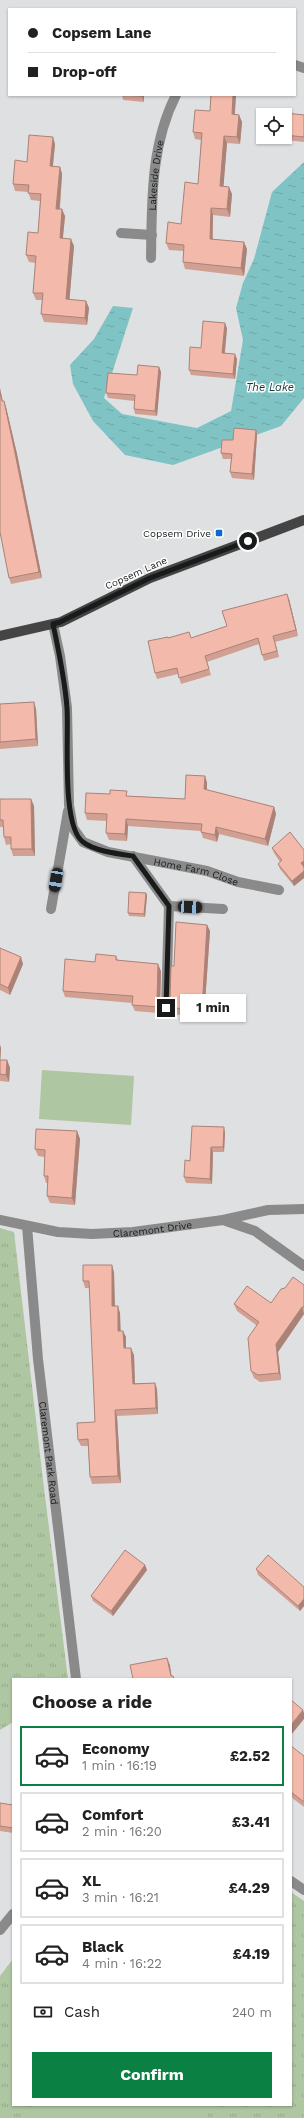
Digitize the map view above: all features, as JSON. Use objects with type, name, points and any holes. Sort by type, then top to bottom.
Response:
[{"type":"main road","name":"Copsem Lane","points":[[0,636],[60,622],[150,578],[304,520]]},
{"type":"street","name":"Lakeside Drive","points":[[151,258],[153,178],[160,138],[176,96]]},
{"type":"street","points":[[121,233],[152,235]]},
{"type":"street","name":"Home Farm Close","points":[[51,909],[68,805],[67,708],[60,656],[53,624]]},
{"type":"street","name":"Home Farm Close","points":[[68,805],[73,828],[83,842],[108,852],[207,871],[238,882],[279,890]]},
{"type":"street","points":[[133,856],[169,906],[166,1008]]},
{"type":"street","points":[[169,906],[223,909]]},
{"type":"street","name":"Claremont Drive","points":[[0,1220],[58,1232],[92,1234],[133,1232],[223,1220],[268,1210],[304,1209]]},
{"type":"street","points":[[223,1220],[255,1231],[304,1266]]},
{"type":"street","name":"Claremont Park Road","points":[[27,1226],[38,1359],[76,1678]]},
{"type":"street","points":[[292,1882],[304,1890]]},
{"type":"street","points":[[0,1930],[12,1915]]},
{"type":"green space","points":[[42,1070],[134,1076],[131,1125],[39,1119]]},
{"type":"green space","points":[[0,1228],[14,1232],[68,1678],[12,1678],[12,1723],[0,1730]]},
{"type":"green space","points":[[292,1893],[304,1901],[304,2118],[0,2118],[0,1976],[12,1960],[12,2106],[292,2106]]},
{"type":"green space","points":[[33,2106],[211,2106],[207,2118],[32,2118]]},
{"type":"water","name":"The Lake","points":[[304,162],[304,398],[281,426],[173,465],[125,455],[93,421],[73,384],[70,365],[94,339],[113,306],[133,308],[104,398],[122,414],[197,428],[231,411],[243,340],[236,308],[243,283],[254,259],[272,192]]},
{"type":"building","points":[[211,96],[233,96],[232,114],[239,115],[237,137],[224,136],[220,186],[229,187],[227,209],[211,208],[210,239],[244,242],[241,268],[183,262],[184,245],[166,243],[168,222],[181,224],[185,182],[198,184],[202,133],[193,132],[195,110],[210,111]]},
{"type":"building","points":[[292,114],[304,115],[304,137],[292,136]]},
{"type":"building","points":[[29,135],[53,137],[50,166],[60,167],[56,209],[62,209],[60,238],[71,239],[66,299],[86,301],[85,318],[41,314],[43,293],[33,293],[36,256],[26,255],[28,232],[38,233],[41,194],[28,193],[29,185],[13,184],[15,160],[27,162]]},
{"type":"building","points":[[203,321],[225,323],[222,353],[235,354],[233,374],[189,370],[190,347],[201,348]]},
{"type":"building","points":[[138,365],[159,367],[155,411],[134,409],[135,395],[106,393],[108,373],[137,375]]},
{"type":"building","points":[[0,392],[2,401],[4,401],[39,572],[9,578],[0,532]]},
{"type":"building","points":[[234,428],[256,430],[252,474],[230,472],[232,454],[221,453],[222,440],[233,440]]},
{"type":"building","points":[[287,594],[296,630],[273,636],[277,651],[262,655],[258,638],[205,656],[209,669],[179,678],[177,668],[155,673],[148,641],[168,638],[189,632],[191,638],[227,626],[222,611]]},
{"type":"building","points":[[34,702],[36,739],[0,742],[0,704]]},
{"type":"building","points":[[186,775],[205,776],[204,789],[274,807],[265,839],[216,827],[215,835],[201,832],[202,824],[126,819],[125,834],[106,833],[107,814],[85,813],[86,793],[110,794],[110,790],[127,791],[126,796],[185,799]]},
{"type":"building","points":[[0,799],[31,799],[32,849],[11,849],[11,837],[4,837],[3,820],[0,820]]},
{"type":"building","points":[[290,832],[304,850],[304,861],[301,863],[304,867],[304,871],[292,881],[278,864],[282,860],[272,848]]},
{"type":"building","points":[[129,892],[146,893],[144,914],[128,913]]},
{"type":"building","points":[[176,922],[207,925],[202,1010],[132,1005],[133,996],[63,991],[65,959],[95,962],[96,954],[116,956],[116,960],[158,964],[157,1000],[160,1006],[166,1006],[170,1000],[171,966],[174,966]]},
{"type":"building","points":[[0,948],[21,957],[8,988],[0,984]]},
{"type":"building","points":[[0,1060],[7,1060],[6,1075],[0,1074]]},
{"type":"building","points":[[192,1126],[224,1127],[223,1147],[211,1147],[210,1179],[184,1177],[185,1160],[190,1161]]},
{"type":"building","points":[[36,1129],[77,1131],[72,1198],[47,1196],[48,1176],[44,1176],[45,1150],[35,1149]]},
{"type":"building","points":[[83,1265],[112,1265],[112,1306],[118,1306],[118,1331],[123,1331],[124,1348],[131,1348],[133,1384],[155,1383],[156,1408],[115,1410],[118,1476],[90,1477],[88,1439],[78,1440],[77,1423],[95,1422],[89,1281],[83,1281]]},
{"type":"building","points":[[293,1277],[304,1285],[304,1307],[302,1307],[276,1344],[279,1373],[258,1375],[251,1371],[248,1338],[259,1322],[234,1304],[247,1286],[271,1303],[281,1289],[285,1288]]},
{"type":"building","points":[[125,1550],[145,1565],[111,1611],[91,1596]]},
{"type":"building","points":[[268,1555],[304,1587],[304,1599],[298,1606],[256,1569]]},
{"type":"building","points":[[167,1658],[171,1676],[173,1676],[174,1678],[133,1678],[130,1665]]},
{"type":"building","points":[[292,1701],[303,1710],[292,1724]]},
{"type":"building","points":[[292,1747],[304,1756],[304,1802],[292,1793]]},
{"type":"building","points":[[0,1803],[12,1805],[12,1828],[0,1826]]},
{"type":"place","name":"Copsem Drive","points":[[219,533]]},
{"type":"route","points":[[166,1008],[169,906],[133,856],[108,852],[83,842],[73,828],[68,805],[67,708],[60,656],[53,624],[150,578],[248,541]]}]
